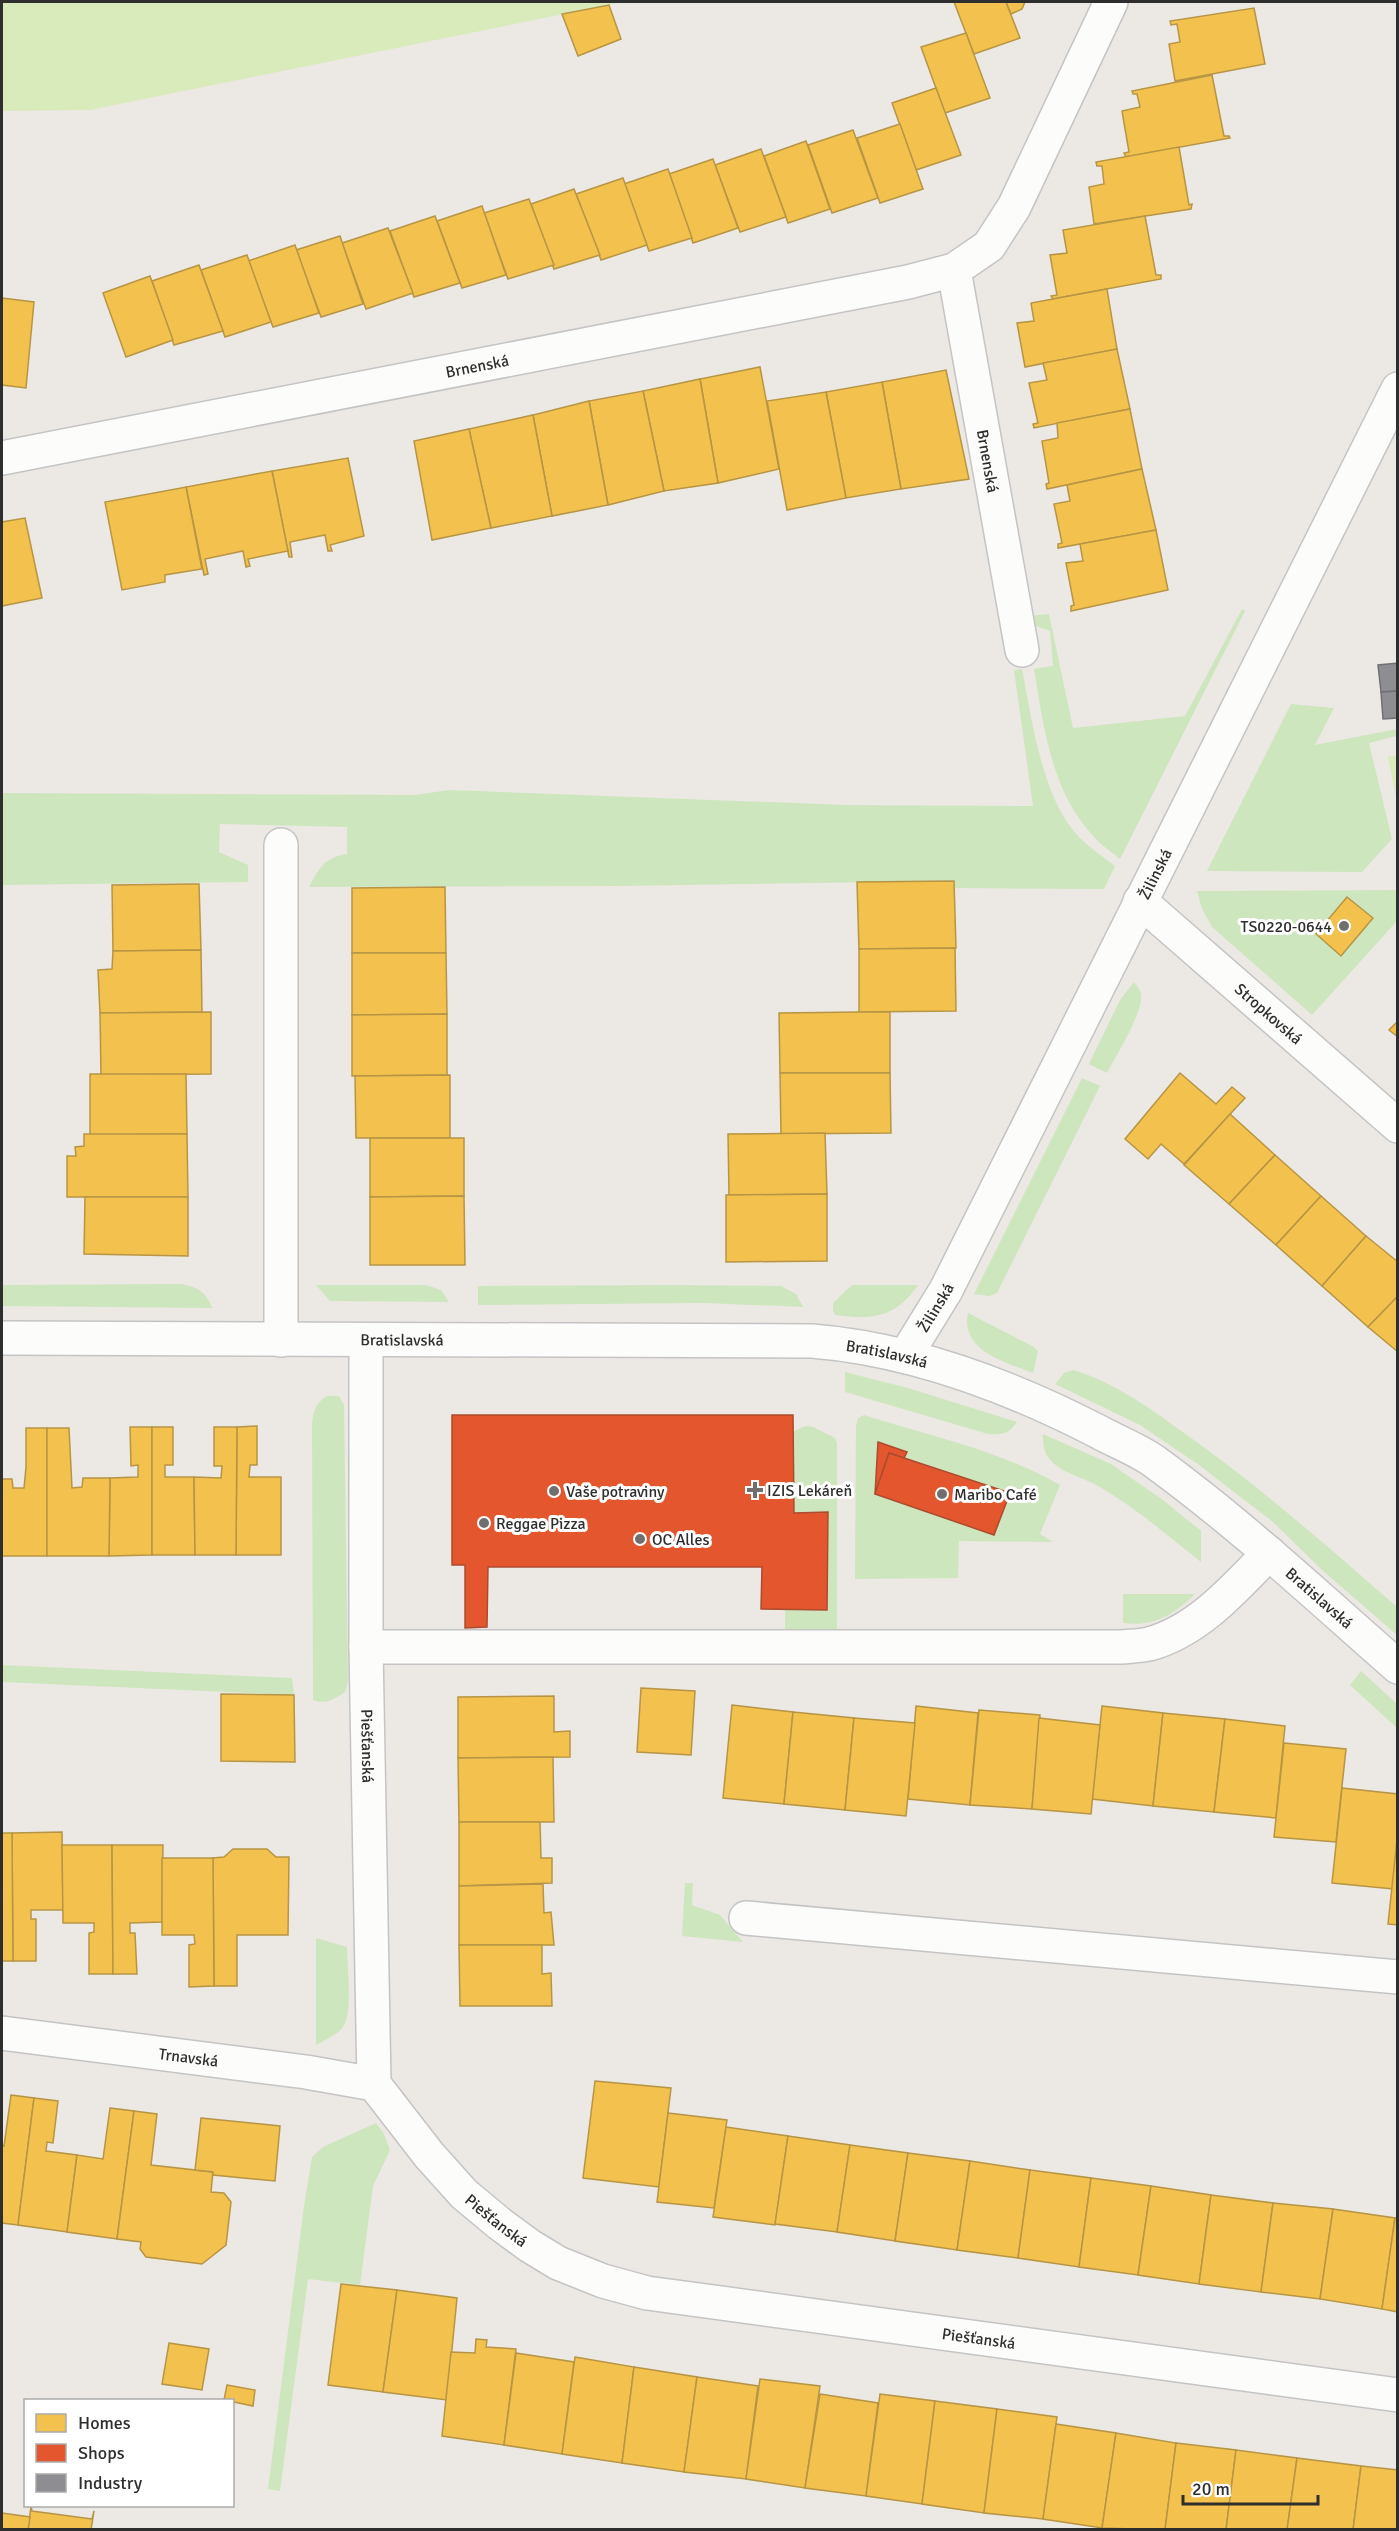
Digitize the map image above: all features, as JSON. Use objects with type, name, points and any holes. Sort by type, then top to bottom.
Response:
[{"type":"street","name":"Brnenská","points":[[2,458],[908,282],[954,270],[989,246],[1014,207],[1111,2]]},
{"type":"street","name":"Brnenská","points":[[954,270],[1022,650]]},
{"type":"street","name":"Žilinská","points":[[906,1355],[946,1290],[1398,389]]},
{"type":"street","points":[[280,845],[281,1340]]},
{"type":"street","name":"Stropkovská","points":[[1140,901],[1398,1126]]},
{"type":"street","name":"Bratislavská","points":[[2,1338],[812,1341],[906,1355],[1006,1389],[1085,1425],[1153,1460],[1269,1553],[1398,1667]]},
{"type":"street","name":"Piešťanská","points":[[366,1341],[366,1647],[374,2084],[429,2155],[464,2194],[530,2246],[558,2263],[603,2281],[647,2293],[1398,2395]]},
{"type":"street","points":[[366,1647],[1121,1647],[1148,1644],[1178,1632],[1203,1616],[1236,1587],[1269,1553]]},
{"type":"street","points":[[746,1918],[1398,1977]]},
{"type":"street","name":"Trnavská","points":[[2,2033],[306,2072],[374,2084]]},
{"type":"green space","points":[[2,2],[623,2],[90,110],[2,111]]},
{"type":"green space","points":[[1242,609],[1245,611],[1120,859],[1098,841],[1080,820],[1059,780],[1046,736],[1034,669],[1053,666],[1050,631],[1036,626],[1030,616],[1049,614],[1073,728],[1185,716]]},
{"type":"green space","points":[[1022,669],[1040,758],[1056,802],[1066,821],[1079,837],[1115,866],[1104,889],[954,888],[954,881],[619,886],[309,887],[324,864],[333,858],[347,854],[347,827],[220,824],[219,852],[248,865],[248,882],[2,885],[2,793],[414,795],[450,790],[846,805],[1033,806],[1014,670]]},
{"type":"green space","points":[[1291,704],[1334,708],[1315,745],[1397,729],[1397,736],[1369,743],[1392,839],[1362,872],[1207,871]]},
{"type":"green space","points":[[1398,755],[1397,802],[1388,757]]},
{"type":"green space","points":[[1397,890],[1397,921],[1312,1015],[1212,927],[1202,909],[1197,891]]},
{"type":"green space","points":[[1134,982],[1141,994],[1141,1002],[1107,1073],[1089,1064],[1120,1000]]},
{"type":"green space","points":[[1082,1078],[1100,1086],[997,1293],[989,1296],[974,1294]]},
{"type":"green space","points":[[181,1284],[201,1291],[212,1308],[2,1306],[2,1285]]},
{"type":"green space","points":[[316,1285],[426,1285],[441,1290],[449,1302],[330,1301]]},
{"type":"green space","points":[[852,1285],[918,1285],[901,1304],[882,1314],[861,1317],[835,1315],[833,1303]]},
{"type":"green space","points":[[478,1286],[781,1286],[796,1294],[803,1307],[704,1303],[478,1305]]},
{"type":"green space","points":[[968,1313],[1034,1347],[1038,1351],[1033,1373],[998,1359],[978,1346],[967,1326]]},
{"type":"green space","points":[[1073,1370],[1102,1381],[1142,1404],[1209,1451],[1318,1538],[1397,1607],[1397,1635],[1322,1570],[1273,1522],[1199,1465],[1140,1425],[1055,1384],[1064,1373]]},
{"type":"green space","points":[[845,1372],[908,1388],[1017,1422],[1005,1433],[988,1434],[845,1392]]},
{"type":"green space","points":[[327,1396],[339,1396],[344,1405],[348,1681],[345,1692],[322,1702],[313,1700],[312,1427],[315,1409]]},
{"type":"green space","points":[[864,1415],[989,1453],[1060,1485],[1040,1534],[1053,1542],[959,1541],[958,1578],[855,1579],[856,1425],[858,1418]]},
{"type":"green space","points":[[806,1426],[835,1438],[837,1444],[837,1639],[785,1639],[785,1609],[794,1513],[794,1431]]},
{"type":"green space","points":[[1043,1434],[1111,1464],[1163,1500],[1201,1531],[1201,1562],[1113,1495],[1058,1467],[1045,1452]]},
{"type":"green space","points":[[1123,1594],[1195,1594],[1179,1608],[1162,1618],[1134,1624],[1123,1623]]},
{"type":"green space","points":[[2,1665],[292,1678],[294,1695],[2,1682]]},
{"type":"green space","points":[[1361,1671],[1397,1704],[1397,1728],[1350,1685]]},
{"type":"green space","points":[[685,1883],[693,1883],[692,1905],[720,1915],[743,1942],[682,1936]]},
{"type":"green space","points":[[316,1938],[347,1947],[349,1988],[348,2011],[343,2027],[316,2045]]},
{"type":"green space","points":[[376,2123],[384,2134],[390,2150],[373,2186],[360,2285],[308,2279],[280,2491],[268,2489],[312,2157],[323,2147]]},
{"type":"building: Homes","points":[[954,2],[1006,2],[1020,38],[974,54]]},
{"type":"building: Homes","points":[[1006,2],[1025,2],[1022,9],[1011,14]]},
{"type":"building: Homes","points":[[609,5],[621,39],[578,56],[562,14]]},
{"type":"building: Homes","points":[[1254,8],[1265,64],[1175,81],[1169,44],[1180,42],[1177,24],[1171,25],[1170,21]]},
{"type":"building: Homes","points":[[966,33],[990,98],[945,113],[921,47]]},
{"type":"building: Homes","points":[[1212,75],[1224,136],[1230,138],[1126,157],[1124,153],[1129,152],[1122,111],[1140,107],[1137,94],[1133,94],[1132,91]]},
{"type":"building: Homes","points":[[936,88],[961,155],[916,170],[892,103]]},
{"type":"building: Homes","points":[[900,124],[923,189],[880,203],[857,138]]},
{"type":"building: Homes","points":[[853,130],[878,198],[832,213],[808,145]]},
{"type":"building: Homes","points":[[806,141],[830,209],[788,223],[764,156]]},
{"type":"building: Homes","points":[[1179,147],[1189,205],[1192,204],[1191,209],[1094,224],[1089,187],[1104,184],[1102,166],[1097,166],[1096,162]]},
{"type":"building: Homes","points":[[761,149],[786,217],[740,232],[715,165]]},
{"type":"building: Homes","points":[[713,159],[738,228],[693,243],[669,174]]},
{"type":"building: Homes","points":[[668,169],[692,238],[649,251],[624,184]]},
{"type":"building: Homes","points":[[623,178],[647,245],[601,260],[576,194]]},
{"type":"building: Homes","points":[[574,189],[600,255],[554,269],[531,204]]},
{"type":"building: Homes","points":[[529,199],[554,265],[508,279],[484,213]]},
{"type":"building: Homes","points":[[482,206],[506,275],[462,288],[437,221]]},
{"type":"building: Homes","points":[[435,216],[460,283],[414,297],[390,231]]},
{"type":"building: Homes","points":[[1145,216],[1156,275],[1161,275],[1161,279],[1053,299],[1051,296],[1057,295],[1050,255],[1067,253],[1063,230]]},
{"type":"building: Homes","points":[[388,228],[413,293],[366,309],[342,243]]},
{"type":"building: Homes","points":[[340,236],[363,304],[321,317],[296,250]]},
{"type":"building: Homes","points":[[295,245],[319,313],[273,327],[248,261]]},
{"type":"building: Homes","points":[[247,255],[271,322],[225,337],[201,270]]},
{"type":"building: Homes","points":[[199,265],[223,331],[174,345],[152,281]]},
{"type":"building: Homes","points":[[150,276],[173,340],[126,357],[103,293]]},
{"type":"building: Homes","points":[[1107,289],[1117,349],[1025,367],[1017,323],[1034,321],[1031,303]]},
{"type":"building: Homes","points":[[2,298],[34,302],[26,388],[2,385]]},
{"type":"building: Homes","points":[[1117,349],[1130,409],[1034,428],[1033,424],[1038,423],[1029,383],[1047,380],[1043,363]]},
{"type":"building: Homes","points":[[760,367],[779,469],[718,483],[700,379]]},
{"type":"building: Homes","points":[[946,370],[969,479],[901,489],[882,382]]},
{"type":"building: Homes","points":[[700,379],[718,483],[664,491],[643,391]]},
{"type":"building: Homes","points":[[882,382],[901,489],[846,498],[826,392]]},
{"type":"building: Homes","points":[[643,391],[664,491],[608,505],[589,401]]},
{"type":"building: Homes","points":[[826,392],[846,498],[787,510],[767,401]]},
{"type":"building: Homes","points":[[589,401],[608,505],[552,516],[533,415]]},
{"type":"building: Homes","points":[[1130,409],[1142,469],[1047,489],[1046,484],[1049,483],[1042,441],[1058,438],[1057,423]]},
{"type":"building: Homes","points":[[533,415],[552,516],[491,528],[469,429]]},
{"type":"building: Homes","points":[[469,429],[491,528],[432,540],[414,441]]},
{"type":"building: Homes","points":[[348,458],[364,536],[330,545],[332,551],[328,551],[325,535],[290,542],[292,557],[289,557],[272,471]]},
{"type":"building: Homes","points":[[1142,469],[1156,530],[1058,548],[1058,544],[1062,543],[1054,504],[1070,501],[1067,485]]},
{"type":"building: Homes","points":[[272,471],[288,551],[248,559],[250,566],[246,567],[243,551],[205,559],[208,574],[204,575],[186,487]]},
{"type":"building: Homes","points":[[186,487],[202,569],[165,575],[165,582],[122,590],[105,502]]},
{"type":"building: Homes","points":[[25,518],[42,598],[2,606],[2,522]]},
{"type":"building: Homes","points":[[1156,530],[1168,590],[1071,611],[1071,606],[1074,605],[1066,563],[1083,561],[1080,544]]},
{"type":"building: Homes","points":[[954,881],[956,948],[859,949],[857,882]]},
{"type":"building: Homes","points":[[199,884],[201,950],[113,951],[112,885]]},
{"type":"building: Homes","points":[[445,887],[446,953],[352,953],[352,888]]},
{"type":"building: Homes","name":"TS0220-0644","points":[[1347,897],[1373,918],[1341,956],[1316,934]]},
{"type":"building: Homes","points":[[955,948],[956,1011],[859,1012],[859,949]]},
{"type":"building: Homes","points":[[201,950],[202,1012],[100,1013],[98,970],[112,969],[113,951]]},
{"type":"building: Homes","points":[[352,953],[446,953],[447,1014],[352,1015]]},
{"type":"building: Homes","points":[[211,1012],[211,1074],[101,1075],[100,1013]]},
{"type":"building: Homes","points":[[890,1012],[890,1073],[780,1073],[779,1013]]},
{"type":"building: Homes","points":[[447,1014],[447,1075],[352,1076],[352,1015]]},
{"type":"building: Homes","points":[[1398,1021],[1398,1037],[1389,1030]]},
{"type":"building: Homes","points":[[780,1073],[890,1073],[891,1133],[781,1134]]},
{"type":"building: Homes","points":[[1180,1073],[1216,1104],[1232,1087],[1245,1098],[1184,1164],[1161,1144],[1148,1159],[1125,1139]]},
{"type":"building: Homes","points":[[90,1074],[186,1074],[187,1134],[90,1135]]},
{"type":"building: Homes","points":[[450,1075],[450,1138],[356,1138],[355,1076]]},
{"type":"building: Homes","points":[[1230,1114],[1275,1155],[1229,1204],[1184,1165]]},
{"type":"building: Homes","points":[[825,1133],[827,1194],[729,1195],[728,1134]]},
{"type":"building: Homes","points":[[84,1134],[187,1134],[188,1197],[67,1197],[67,1156],[76,1156],[75,1147],[84,1146]]},
{"type":"building: Homes","points":[[370,1138],[464,1138],[464,1196],[370,1197]]},
{"type":"building: Homes","points":[[1275,1155],[1321,1196],[1276,1245],[1229,1204]]},
{"type":"building: Homes","points":[[827,1194],[827,1261],[726,1262],[726,1195]]},
{"type":"building: Homes","points":[[464,1196],[465,1265],[370,1265],[370,1197]]},
{"type":"building: Homes","points":[[1321,1196],[1366,1236],[1322,1286],[1276,1245]]},
{"type":"building: Homes","points":[[85,1197],[188,1197],[188,1256],[84,1254]]},
{"type":"building: Homes","points":[[1366,1236],[1398,1262],[1398,1296],[1368,1327],[1322,1286]]},
{"type":"building: Homes","points":[[1398,1296],[1398,1352],[1368,1327]]},
{"type":"building: Homes","points":[[257,1426],[257,1465],[250,1465],[249,1477],[281,1477],[281,1555],[236,1555],[237,1427]]},
{"type":"building: Homes","points":[[130,1427],[152,1427],[152,1555],[109,1556],[110,1478],[138,1477],[138,1465],[131,1466]]},
{"type":"building: Homes","points":[[152,1427],[173,1427],[173,1465],[165,1465],[165,1477],[194,1477],[195,1555],[152,1555]]},
{"type":"building: Homes","points":[[214,1427],[237,1427],[236,1555],[195,1555],[194,1477],[221,1478],[222,1466],[214,1466]]},
{"type":"building: Homes","points":[[26,1428],[47,1428],[47,1556],[2,1556],[2,1479],[12,1479],[13,1488],[24,1488]]},
{"type":"building: Homes","points":[[47,1428],[69,1428],[72,1488],[82,1487],[83,1478],[110,1478],[109,1556],[47,1556]]},
{"type":"building: Homes","points":[[641,1688],[695,1691],[691,1755],[637,1752]]},
{"type":"building: Homes","points":[[221,1694],[294,1695],[295,1762],[221,1761]]},
{"type":"building: Homes","points":[[554,1696],[554,1732],[570,1731],[570,1757],[458,1758],[458,1697]]},
{"type":"building: Homes","points":[[732,1705],[793,1712],[784,1804],[723,1798]]},
{"type":"building: Homes","points":[[916,1706],[978,1713],[970,1805],[908,1799]]},
{"type":"building: Homes","points":[[1102,1706],[1163,1713],[1153,1806],[1092,1799]]},
{"type":"building: Homes","points":[[979,1710],[1040,1715],[1032,1809],[970,1805]]},
{"type":"building: Homes","points":[[793,1712],[854,1718],[845,1810],[784,1804]]},
{"type":"building: Homes","points":[[1163,1713],[1225,1719],[1214,1812],[1153,1806]]},
{"type":"building: Homes","points":[[854,1718],[915,1723],[906,1816],[845,1810]]},
{"type":"building: Homes","points":[[1039,1718],[1100,1725],[1091,1814],[1032,1809]]},
{"type":"building: Homes","points":[[1225,1719],[1285,1726],[1276,1818],[1214,1812]]},
{"type":"building: Homes","points":[[1284,1743],[1346,1749],[1336,1842],[1274,1837]]},
{"type":"building: Homes","points":[[553,1757],[554,1822],[459,1822],[458,1758]]},
{"type":"building: Homes","points":[[1342,1788],[1398,1794],[1398,1838],[1393,1889],[1332,1883]]},
{"type":"building: Homes","points":[[459,1822],[540,1822],[541,1858],[552,1858],[552,1883],[459,1886]]},
{"type":"building: Homes","points":[[62,1832],[63,1910],[31,1910],[31,1919],[36,1919],[36,1961],[13,1961],[12,1833]]},
{"type":"building: Homes","points":[[2,1833],[12,1833],[13,1961],[2,1961]]},
{"type":"building: Homes","points":[[1398,1840],[1398,1925],[1388,1924]]},
{"type":"building: Homes","points":[[62,1845],[112,1845],[113,1974],[89,1974],[89,1933],[94,1932],[94,1923],[63,1923]]},
{"type":"building: Homes","points":[[112,1845],[163,1845],[162,1922],[130,1923],[130,1933],[135,1933],[137,1974],[113,1974]]},
{"type":"building: Homes","points":[[233,1849],[267,1849],[276,1857],[289,1857],[288,1935],[237,1935],[237,1986],[214,1986],[213,1858],[224,1857]]},
{"type":"building: Homes","points":[[162,1858],[213,1858],[214,1986],[189,1987],[189,1945],[195,1944],[194,1935],[162,1935]]},
{"type":"building: Homes","points":[[543,1884],[544,1913],[551,1912],[554,1945],[459,1945],[459,1886]]},
{"type":"building: Homes","points":[[459,1945],[542,1945],[542,1974],[551,1973],[552,2006],[460,2006]]},
{"type":"building: Homes","points":[[595,2081],[671,2088],[659,2187],[583,2178]]},
{"type":"building: Homes","points":[[11,2095],[34,2098],[18,2225],[2,2223],[2,2146],[4,2146]]},
{"type":"building: Homes","points":[[34,2098],[58,2101],[53,2143],[47,2142],[46,2151],[77,2155],[67,2232],[18,2225]]},
{"type":"building: Homes","points":[[110,2108],[134,2111],[117,2239],[67,2232],[77,2155],[103,2159]]},
{"type":"building: Homes","points":[[134,2111],[157,2114],[151,2165],[213,2172],[211,2192],[224,2193],[231,2202],[226,2245],[202,2264],[146,2257],[140,2249],[141,2242],[117,2239]]},
{"type":"building: Homes","points":[[668,2113],[727,2120],[714,2208],[657,2202]]},
{"type":"building: Homes","points":[[201,2118],[280,2126],[275,2181],[213,2175],[213,2172],[195,2170]]},
{"type":"building: Homes","points":[[726,2127],[788,2136],[775,2225],[713,2217]]},
{"type":"building: Homes","points":[[788,2136],[850,2145],[837,2232],[775,2224]]},
{"type":"building: Homes","points":[[850,2145],[908,2153],[895,2241],[837,2232]]},
{"type":"building: Homes","points":[[908,2153],[970,2161],[957,2250],[895,2241]]},
{"type":"building: Homes","points":[[970,2161],[1030,2170],[1018,2258],[957,2250]]},
{"type":"building: Homes","points":[[1030,2170],[1091,2178],[1079,2267],[1018,2258]]},
{"type":"building: Homes","points":[[1091,2178],[1151,2186],[1138,2275],[1079,2267]]},
{"type":"building: Homes","points":[[1151,2186],[1211,2195],[1199,2284],[1138,2275]]},
{"type":"building: Homes","points":[[1211,2195],[1273,2203],[1261,2292],[1199,2284]]},
{"type":"building: Homes","points":[[1273,2203],[1333,2209],[1320,2299],[1261,2292]]},
{"type":"building: Homes","points":[[1333,2209],[1395,2218],[1382,2309],[1320,2299]]},
{"type":"building: Homes","points":[[1395,2218],[1398,2218],[1398,2312],[1382,2309]]},
{"type":"building: Homes","points":[[341,2284],[397,2290],[383,2392],[328,2385]]},
{"type":"building: Homes","points":[[397,2290],[457,2298],[447,2400],[383,2392]]},
{"type":"building: Homes","points":[[476,2339],[487,2340],[486,2347],[516,2349],[504,2445],[442,2436],[451,2352],[475,2353]]},
{"type":"building: Homes","points":[[169,2343],[209,2349],[202,2390],[162,2384]]},
{"type":"building: Homes","points":[[516,2353],[574,2362],[562,2454],[504,2445]]},
{"type":"building: Homes","points":[[575,2357],[634,2367],[622,2463],[562,2454]]},
{"type":"building: Homes","points":[[634,2367],[697,2377],[684,2472],[622,2463]]},
{"type":"building: Homes","points":[[697,2377],[758,2386],[746,2479],[684,2472]]},
{"type":"building: Homes","points":[[760,2379],[820,2386],[805,2488],[746,2479]]},
{"type":"building: Homes","points":[[227,2385],[255,2390],[253,2406],[234,2402],[234,2399],[224,2399]]},
{"type":"building: Homes","points":[[820,2394],[878,2403],[866,2496],[805,2488]]},
{"type":"building: Homes","points":[[880,2394],[935,2401],[922,2504],[866,2496]]},
{"type":"building: Homes","points":[[935,2401],[997,2409],[984,2513],[922,2504]]},
{"type":"building: Homes","points":[[997,2409],[1057,2417],[1043,2519],[984,2513]]},
{"type":"building: Homes","points":[[1056,2424],[1116,2433],[1102,2528],[1043,2519]]},
{"type":"building: Homes","points":[[1116,2433],[1176,2443],[1165,2530],[1102,2528]]},
{"type":"building: Homes","points":[[1176,2443],[1236,2450],[1226,2530],[1165,2530]]},
{"type":"building: Homes","points":[[1236,2450],[1297,2458],[1287,2530],[1226,2530]]},
{"type":"building: Homes","points":[[1297,2458],[1361,2466],[1353,2530],[1287,2530]]},
{"type":"building: Homes","points":[[1361,2466],[1398,2470],[1398,2530],[1353,2530]]},
{"type":"building: Homes","points":[[31,2507],[32,2511],[92,2519],[94,2511],[91,2530],[28,2530]]},
{"type":"building: Homes","points":[[2,2513],[30,2517],[28,2530],[2,2530]]},
{"type":"building: Shops","name":"OC Alles","points":[[452,1415],[793,1415],[794,1513],[828,1512],[827,1610],[761,1609],[762,1567],[488,1567],[487,1627],[465,1628],[465,1565],[452,1565]]},
{"type":"building: Shops","points":[[878,1442],[907,1452],[904,1458],[889,1453],[875,1494]]},
{"type":"building: Shops","name":"Maribo Café","points":[[889,1453],[1010,1493],[994,1535],[875,1494]]},
{"type":"building: Industry","points":[[1398,663],[1398,691],[1381,692],[1378,665]]},
{"type":"building: Industry","points":[[1398,691],[1398,718],[1383,719],[1381,692]]},
{"type":"place","name":"TS0220-0644","points":[[1344,926]]},
{"type":"place","name":"IZIS Lekáreň","points":[[755,1490]]},
{"type":"place","name":"Vaše potraviny","points":[[554,1491]]},
{"type":"place","name":"Maribo Café","points":[[942,1494]]},
{"type":"place","name":"Reggae Pizza","points":[[484,1523]]},
{"type":"place","name":"OC Alles","points":[[640,1539]]}]
